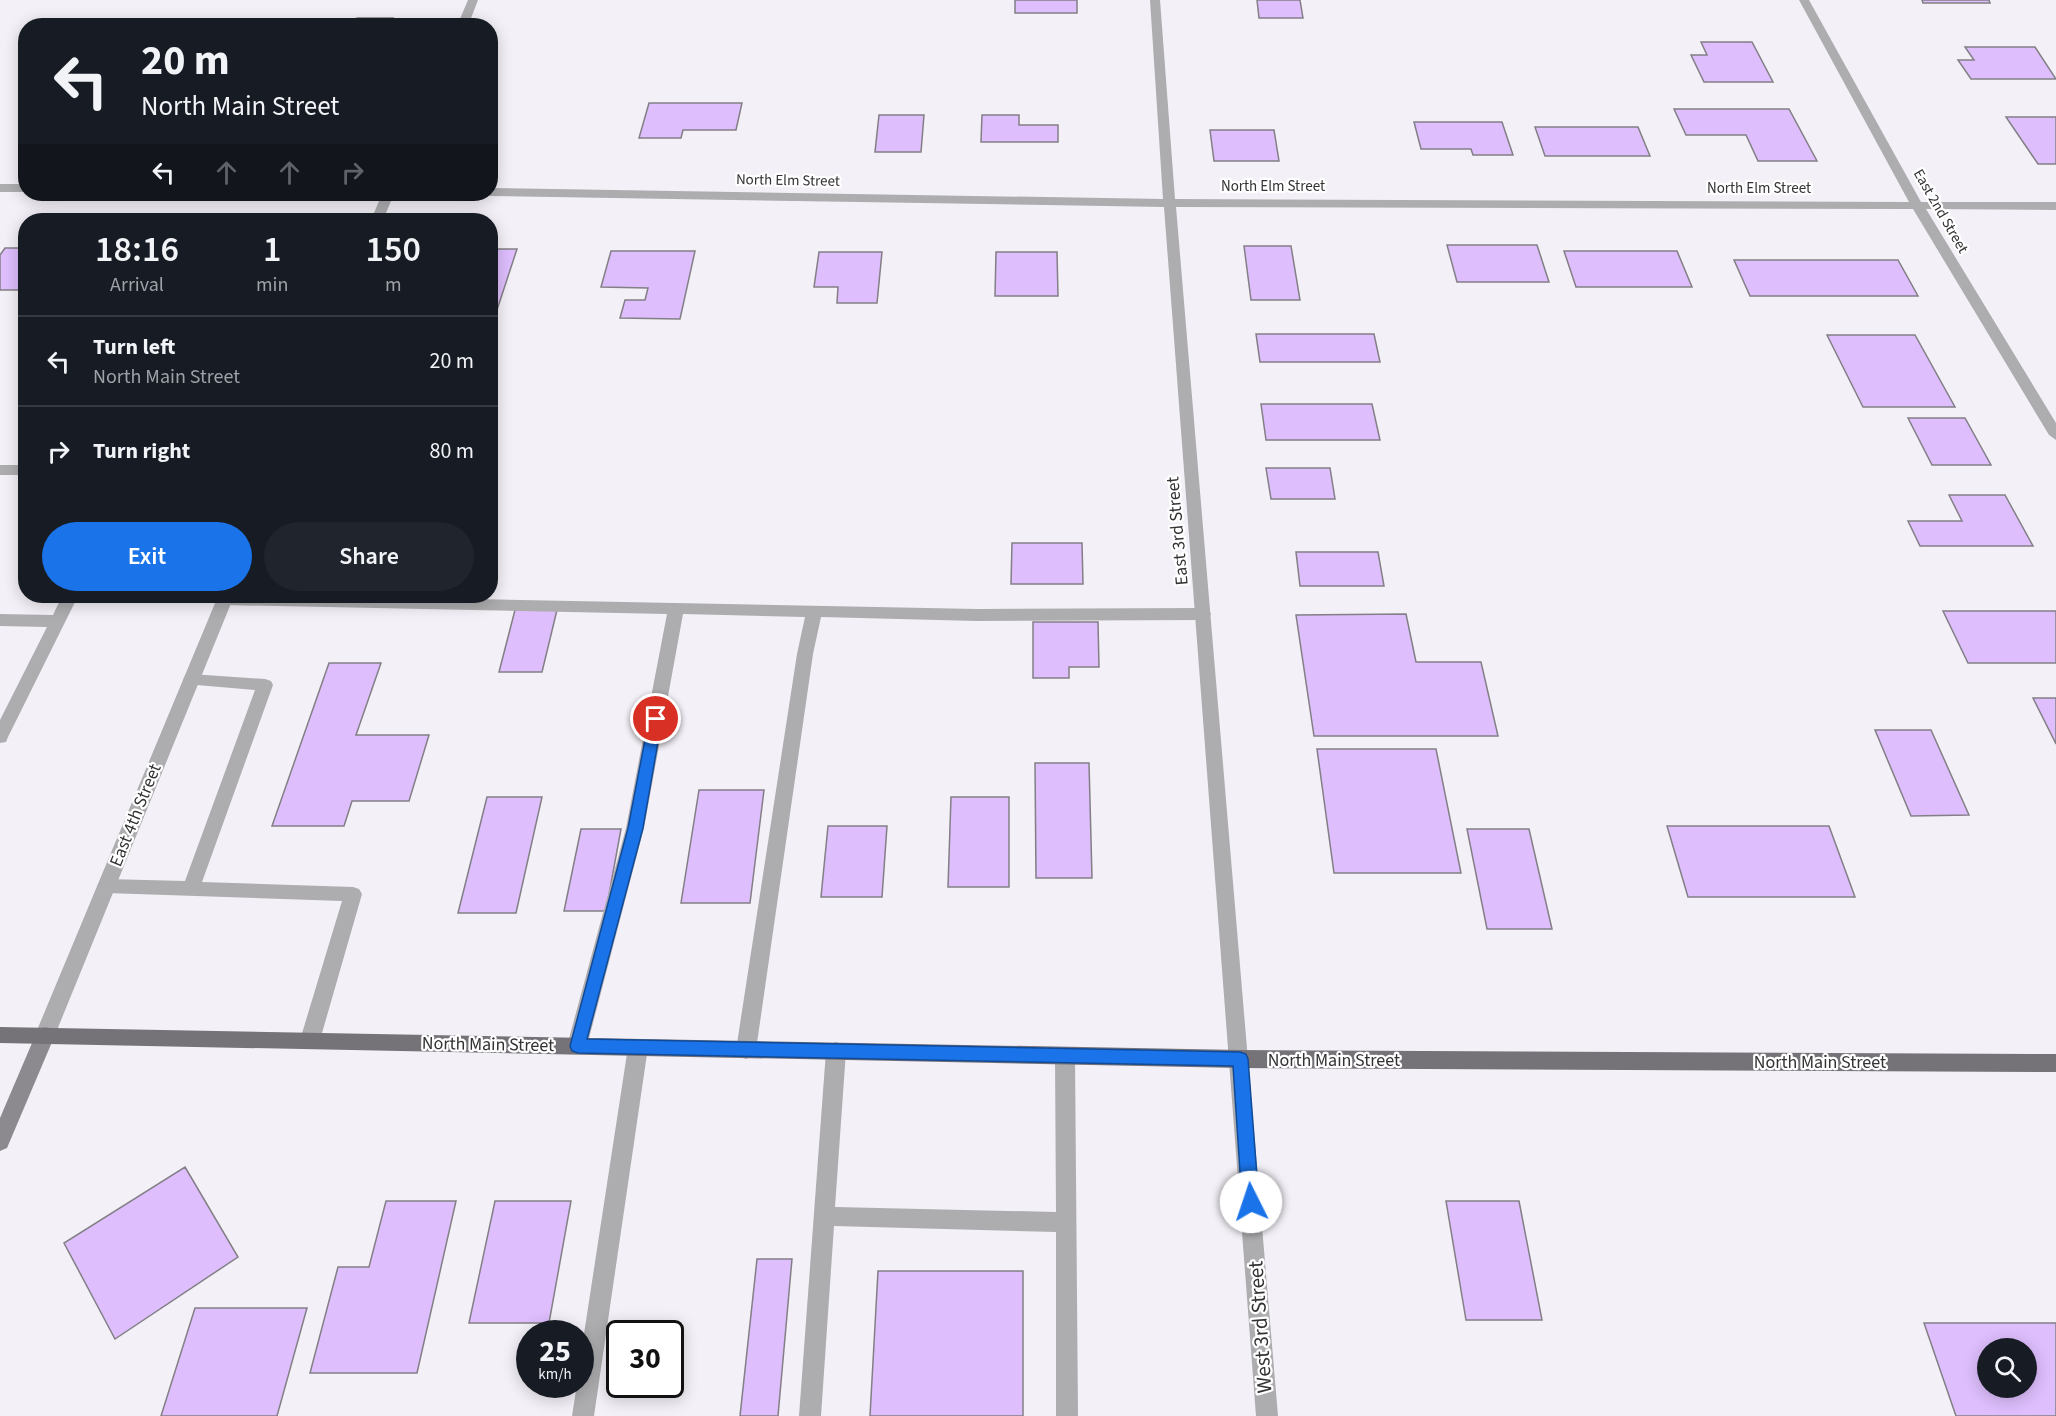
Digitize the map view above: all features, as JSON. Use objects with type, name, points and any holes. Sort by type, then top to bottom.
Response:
[{"type":"main road","name":"North Main Street","points":[[0,1035],[1240,1059],[2056,1063]]},
{"type":"main road","points":[[0,1142],[45,1035]]},
{"type":"street","points":[[465,18],[473,0]]},
{"type":"street","name":"East 3rd Street","points":[[1155,0],[1169,203],[1240,1059]]},
{"type":"street","name":"East 2nd Street","points":[[1804,0],[1917,205],[2056,435]]},
{"type":"street","points":[[0,188],[18,188]]},
{"type":"street","name":"North Elm Street","points":[[498,192],[1169,203],[2056,206]]},
{"type":"street","points":[[0,470],[18,470]]},
{"type":"street","points":[[0,737],[67,603]]},
{"type":"street","name":"East 4th Street","points":[[45,1035],[223,603]]},
{"type":"street","points":[[490,603],[977,615],[1203,614]]},
{"type":"street","points":[[578,1046],[636,828],[676,609]]},
{"type":"street","points":[[746,1050],[814,611]]},
{"type":"street","points":[[0,620],[58,621]]},
{"type":"street","points":[[190,888],[265,685],[191,680]]},
{"type":"street","points":[[106,886],[352,894],[310,1040]]},
{"type":"street","points":[[583,1416],[638,1047]]},
{"type":"street","points":[[810,1416],[836,1051]]},
{"type":"street","points":[[1065,1056],[1067,1416]]},
{"type":"street","name":"West 3rd Street","points":[[1240,1059],[1267,1416]]},
{"type":"street","points":[[824,1216],[1066,1222]]},
{"type":"building","points":[[1015,0],[1077,0],[1077,13],[1015,13]]},
{"type":"building","points":[[1257,0],[1300,0],[1303,18],[1259,18]]},
{"type":"building","points":[[1922,0],[1989,0],[1990,3],[1923,3]]},
{"type":"building","points":[[1701,42],[1752,42],[1773,82],[1704,82],[1691,55],[1707,55]]},
{"type":"building","points":[[1965,47],[2035,47],[2056,79],[1971,79],[1958,60],[1974,60]]},
{"type":"building","points":[[649,103],[742,103],[736,130],[683,130],[681,138],[639,138]]},
{"type":"building","points":[[1674,109],[1789,109],[1817,161],[1758,161],[1746,135],[1686,135]]},
{"type":"building","points":[[879,115],[924,115],[921,152],[875,152]]},
{"type":"building","points":[[982,115],[1019,115],[1019,125],[1058,125],[1058,142],[981,142]]},
{"type":"building","points":[[2006,117],[2056,117],[2056,164],[2038,164]]},
{"type":"building","points":[[1414,122],[1502,122],[1513,155],[1473,155],[1471,149],[1421,149]]},
{"type":"building","points":[[1535,127],[1638,127],[1650,156],[1545,156]]},
{"type":"building","points":[[1210,130],[1274,130],[1279,161],[1214,161]]},
{"type":"building","points":[[1447,245],[1537,245],[1549,282],[1457,282]]},
{"type":"building","points":[[1244,246],[1291,246],[1300,300],[1251,300]]},
{"type":"building","points":[[5,248],[18,248],[18,290],[0,290],[0,255]]},
{"type":"building","points":[[498,249],[517,249],[498,307]]},
{"type":"building","points":[[611,251],[695,251],[680,319],[620,318],[625,300],[645,300],[648,288],[601,287]]},
{"type":"building","points":[[1564,251],[1677,251],[1692,287],[1576,287]]},
{"type":"building","points":[[819,252],[882,252],[877,303],[837,303],[838,287],[814,287]]},
{"type":"building","points":[[996,252],[1057,252],[1058,296],[995,296]]},
{"type":"building","points":[[1734,260],[1898,260],[1918,296],[1750,296]]},
{"type":"building","points":[[1256,334],[1374,334],[1380,362],[1260,362]]},
{"type":"building","points":[[1827,335],[1915,335],[1955,407],[1863,407]]},
{"type":"building","points":[[1261,404],[1372,404],[1380,440],[1266,440]]},
{"type":"building","points":[[1908,418],[1965,418],[1991,465],[1932,465]]},
{"type":"building","points":[[1266,468],[1330,468],[1335,499],[1271,499]]},
{"type":"building","points":[[1949,495],[2005,495],[2033,546],[1920,546],[1908,521],[1962,521]]},
{"type":"building","points":[[1012,543],[1082,543],[1083,584],[1011,584]]},
{"type":"building","points":[[1296,552],[1378,552],[1384,586],[1300,586]]},
{"type":"building","points":[[515,610],[557,610],[542,672],[499,672]]},
{"type":"building","points":[[1943,611],[2056,611],[2056,663],[1968,663]]},
{"type":"building","points":[[1406,614],[1416,662],[1481,662],[1498,736],[1314,736],[1296,615]]},
{"type":"building","points":[[1033,622],[1098,622],[1099,667],[1069,667],[1069,678],[1033,678]]},
{"type":"building","points":[[329,663],[381,663],[356,735],[429,735],[409,801],[352,801],[344,826],[272,826]]},
{"type":"building","points":[[2033,698],[2056,698],[2056,744]]},
{"type":"building","points":[[1875,730],[1931,730],[1969,815],[1911,816]]},
{"type":"building","points":[[1317,749],[1436,749],[1461,873],[1334,873]]},
{"type":"building","points":[[1035,763],[1089,763],[1092,878],[1036,878]]},
{"type":"building","points":[[699,790],[764,790],[750,903],[681,903]]},
{"type":"building","points":[[487,797],[542,797],[516,913],[458,913]]},
{"type":"building","points":[[951,797],[1009,797],[1009,887],[948,887]]},
{"type":"building","points":[[828,826],[887,826],[882,897],[821,897]]},
{"type":"building","points":[[1667,826],[1829,826],[1855,897],[1688,897]]},
{"type":"building","points":[[581,829],[621,829],[606,911],[564,911]]},
{"type":"building","points":[[1467,829],[1529,829],[1552,929],[1487,929]]},
{"type":"building","points":[[185,1167],[238,1257],[115,1339],[64,1243]]},
{"type":"building","points":[[386,1201],[456,1201],[417,1373],[310,1373],[338,1267],[369,1267]]},
{"type":"building","points":[[495,1201],[571,1201],[550,1320],[469,1323]]},
{"type":"building","points":[[1446,1201],[1519,1201],[1542,1320],[1466,1320]]},
{"type":"building","points":[[757,1259],[792,1259],[778,1416],[740,1416]]},
{"type":"building","points":[[878,1271],[1023,1271],[1023,1416],[870,1416]]},
{"type":"building","points":[[195,1308],[307,1308],[277,1416],[161,1416]]},
{"type":"building","points":[[1924,1323],[2056,1323],[2056,1416],[1956,1416]]},
{"type":"route","points":[[656,719],[636,828],[578,1046],[1240,1059],[1251,1202]]}]
